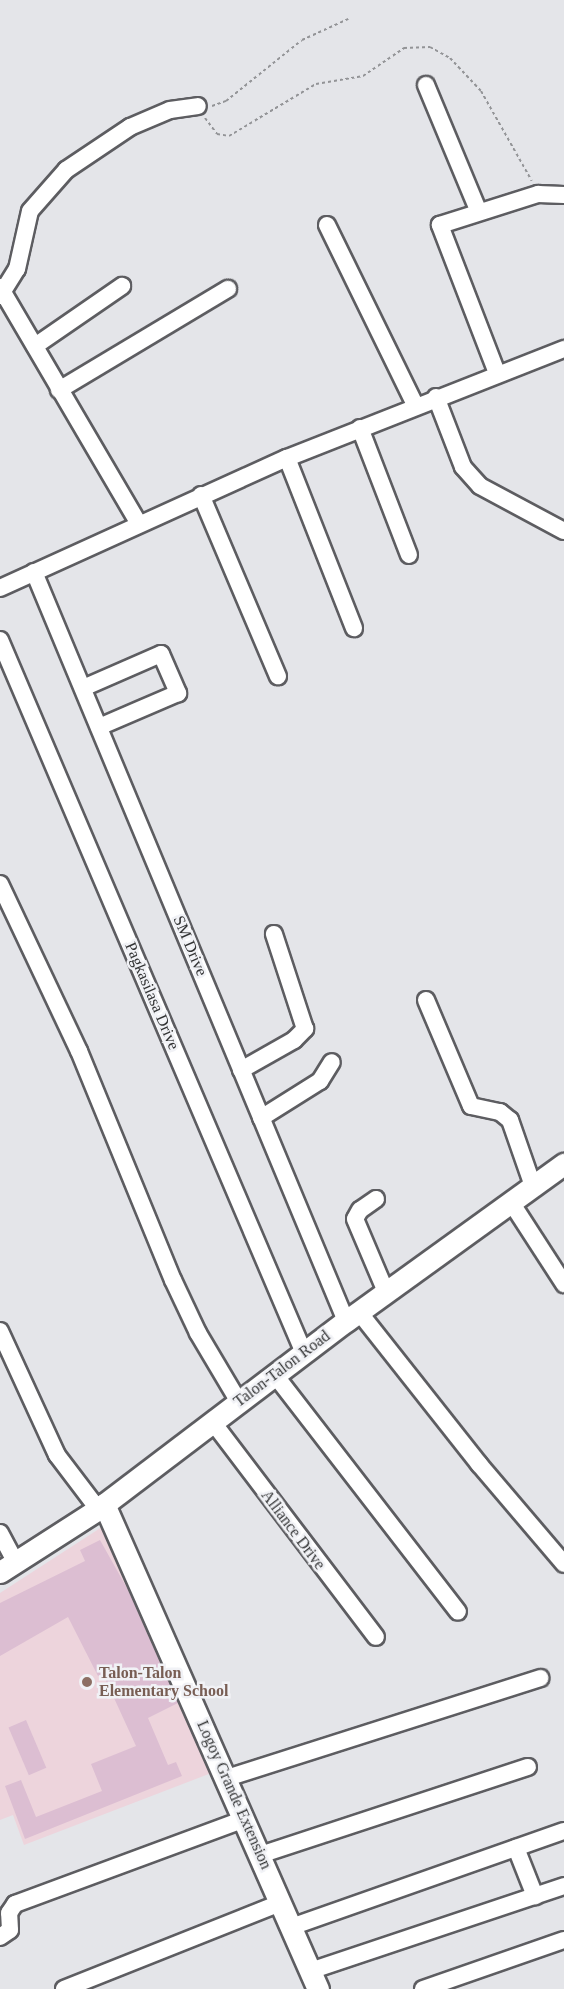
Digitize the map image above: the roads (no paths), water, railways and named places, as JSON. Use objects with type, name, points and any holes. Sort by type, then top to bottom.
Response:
[{"type":"street","points":[[426,85],[478,210]]},
{"type":"street","points":[[139,524],[1,292],[17,269],[25,220],[66,170],[130,127],[170,110],[198,106]]},
{"type":"street","points":[[498,373],[440,225],[478,210],[538,194],[564,195]]},
{"type":"street","points":[[327,225],[416,405]]},
{"type":"street","points":[[35,346],[122,286]]},
{"type":"street","points":[[59,390],[228,288]]},
{"type":"street","points":[[0,588],[286,458],[498,373],[562,354]]},
{"type":"street","points":[[436,397],[463,467],[480,486],[564,531]]},
{"type":"street","points":[[360,428],[409,555]]},
{"type":"street","points":[[286,458],[354,628]]},
{"type":"street","points":[[201,495],[278,676]]},
{"type":"street","name":"SM Drive","points":[[34,572],[261,1118],[353,1317],[564,1564]]},
{"type":"street","name":"Pagkasilasa Drive","points":[[0,640],[304,1353]]},
{"type":"street","points":[[82,688],[161,654],[178,693],[99,727]]},
{"type":"street","points":[[0,884],[79,1051],[173,1280],[198,1333],[239,1402]]},
{"type":"street","points":[[241,1070],[294,1040],[305,1029],[274,934]]},
{"type":"street","points":[[426,1000],[471,1106],[500,1112],[510,1120],[533,1186]]},
{"type":"street","points":[[261,1118],[320,1081],[332,1062]]},
{"type":"street","name":"Talon-Talon Road","points":[[8,1567],[101,1506],[304,1353],[564,1164]]},
{"type":"street","points":[[376,1199],[360,1210],[355,1219],[386,1293]]},
{"type":"street","points":[[511,1202],[564,1284]]},
{"type":"street","points":[[0,1331],[57,1455],[101,1506]]},
{"type":"street","points":[[275,1375],[458,1612]]},
{"type":"street","name":"Alliance Drive","points":[[212,1421],[376,1637]]},
{"type":"street","name":"Logoy Grande Extension","points":[[101,1506],[227,1778],[315,1984]]},
{"type":"street","points":[[0,1533],[8,1567]]},
{"type":"street","points":[[227,1778],[540,1678]]},
{"type":"street","points":[[260,1855],[528,1767]]},
{"type":"street","points":[[0,1937],[10,1930],[9,1913],[15,1904],[244,1819]]},
{"type":"street","points":[[291,1926],[564,1831]]},
{"type":"street","points":[[516,1848],[535,1896]]},
{"type":"street","points":[[315,1984],[564,1886]]},
{"type":"street","points":[[64,1989],[280,1903]]},
{"type":"street","points":[[423,1989],[564,1940]]},
{"type":"place","name":"Talon-Talon Elementary School","points":[[87,1682]]}]
